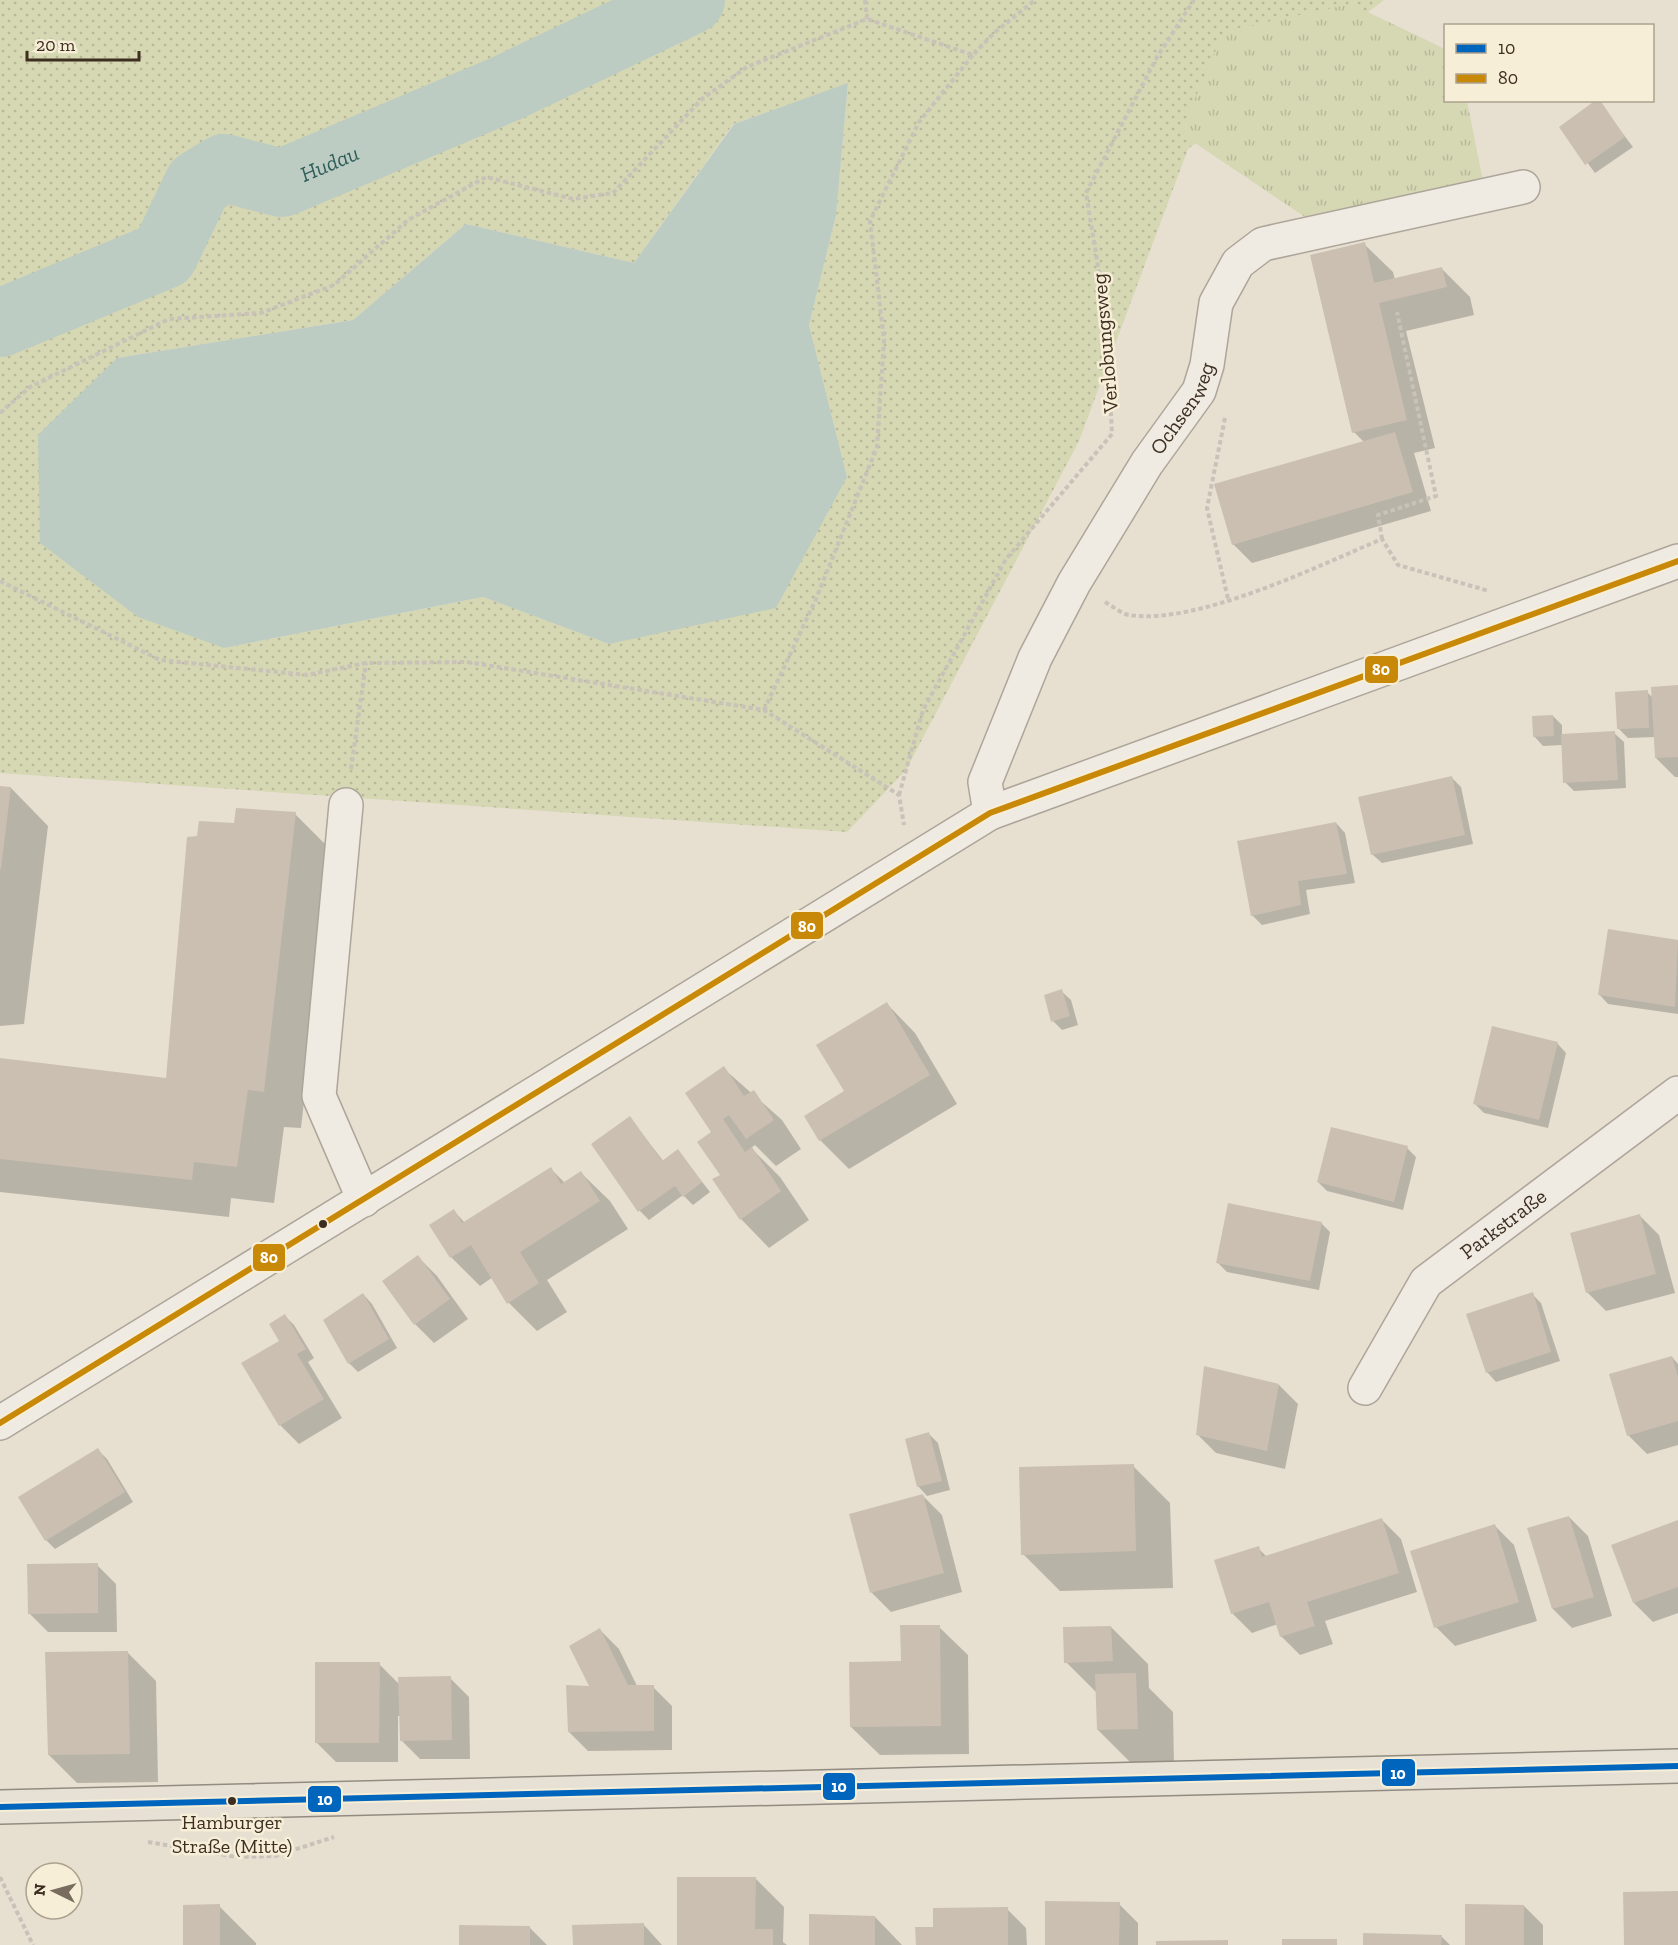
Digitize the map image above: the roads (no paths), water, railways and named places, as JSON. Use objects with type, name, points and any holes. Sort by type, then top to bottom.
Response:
[{"type":"main road","points":[[0,1807],[1678,1766]]},
{"type":"street","name":"Ochsenweg","points":[[990,813],[985,782],[1035,658],[1074,583],[1147,463],[1199,391],[1207,365],[1216,303],[1238,263],[1263,244],[1523,187]]},
{"type":"street","points":[[0,1423],[364,1200],[910,860],[990,813],[1678,561]]},
{"type":"street","points":[[346,805],[319,1096],[364,1200]]},
{"type":"street","name":"Parkstraße","points":[[1365,1388],[1426,1282],[1678,1093]]},
{"type":"waterway","name":"Hudau","points":[[0,323],[164,255],[198,184],[224,168],[282,183],[507,88],[691,0]]},
{"type":"place","name":"Hamburger Straße (Mitte)","points":[[232,1801]]}]
